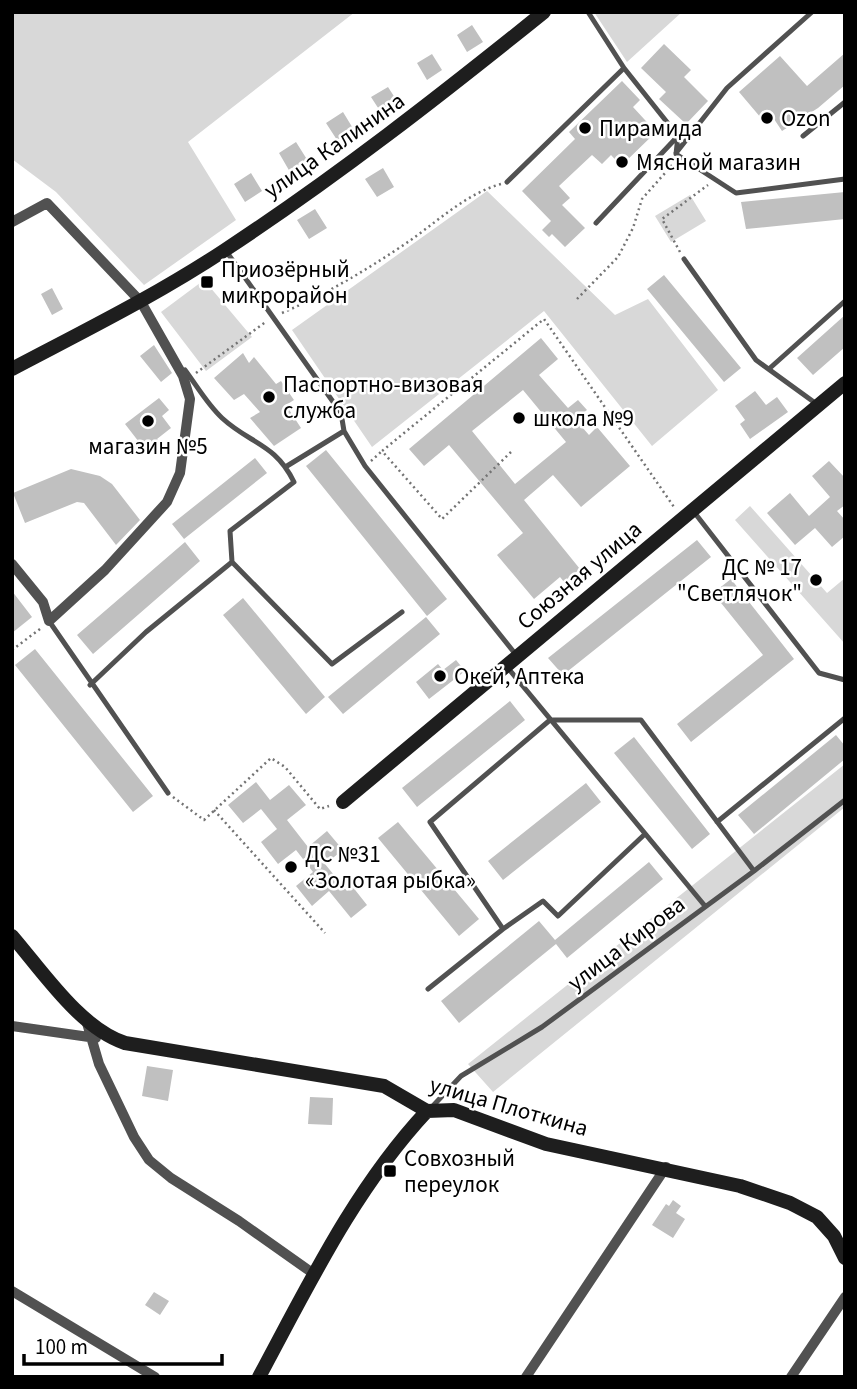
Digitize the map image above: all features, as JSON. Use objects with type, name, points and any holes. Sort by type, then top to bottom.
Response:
[{"type":"street","name":"улица Калинина","points":[[12,369],[141,302],[225,250],[424,109],[544,12]]},
{"type":"street","points":[[12,222],[47,203],[141,302],[183,376],[190,399],[180,473],[167,502],[105,570],[49,621],[43,602],[12,564]]},
{"type":"street","name":"Союзная улица","points":[[343,802],[845,383]]},
{"type":"street","name":"улица Плоткина","points":[[12,936],[90,1030],[125,1043],[384,1086],[427,1111],[454,1110],[526,1138],[666,1167],[771,1196],[807,1211],[825,1224],[845,1258]]},
{"type":"street","points":[[12,1026],[90,1030],[99,1063],[134,1137],[149,1160],[161,1171],[314,1274]]},
{"type":"street","points":[[259,1377],[314,1274],[360,1196],[407,1132],[427,1111]]},
{"type":"street","points":[[526,1377],[666,1167]]},
{"type":"street","points":[[12,1291],[155,1377]]},
{"type":"street","points":[[791,1377],[845,1297]]},
{"type":"lane","points":[[588,12],[624,68],[678,136],[678,155]]},
{"type":"lane","points":[[678,155],[727,88],[812,12]]},
{"type":"lane","points":[[507,182],[624,68]]},
{"type":"lane","points":[[803,136],[845,102]]},
{"type":"lane","points":[[596,223],[678,136]]},
{"type":"lane","points":[[678,155],[736,193],[845,180]]},
{"type":"lane","points":[[225,250],[341,413],[344,431],[365,466],[517,656]]},
{"type":"lane","points":[[684,259],[756,360],[818,405]]},
{"type":"lane","points":[[770,369],[845,301]]},
{"type":"lane","points":[[161,341],[222,418],[264,444],[287,466],[294,482],[230,531],[232,562],[332,664],[402,612]]},
{"type":"lane","points":[[287,466],[344,431]]},
{"type":"lane","points":[[687,514],[820,673],[845,680]]},
{"type":"lane","points":[[90,685],[146,632],[232,562]]},
{"type":"lane","points":[[49,621],[90,685],[168,793]]},
{"type":"lane","points":[[506,666],[705,906]]},
{"type":"lane","points":[[717,822],[845,718]]},
{"type":"lane","points":[[503,929],[430,822],[550,720],[641,720],[754,872]]},
{"type":"lane","name":"улица Кирова","points":[[427,1111],[461,1076],[542,1027],[754,872],[845,800]]},
{"type":"lane","points":[[428,989],[543,901],[558,916],[645,835]]},
{"type":"path","points":[[577,299],[618,257],[633,228],[642,199],[678,155]]},
{"type":"path","points":[[684,259],[662,219],[713,180]]},
{"type":"path","points":[[190,377],[273,317],[334,290],[449,214],[477,191],[507,182]]},
{"type":"path","points":[[365,466],[544,318],[687,514]]},
{"type":"path","points":[[382,451],[442,519],[511,452]]},
{"type":"path","points":[[12,650],[49,621]]},
{"type":"path","points":[[168,793],[204,820],[271,758],[285,767],[320,809],[343,802]]},
{"type":"path","points":[[214,810],[325,933]]},
{"type":"shaded area","points":[[12,12],[355,12],[188,142],[236,220],[144,285],[56,192],[12,159]]},
{"type":"shaded area","points":[[594,12],[682,12],[627,62]]},
{"type":"shaded area","points":[[487,191],[615,315],[648,299],[718,390],[652,446],[544,311],[372,447],[292,330]]},
{"type":"shaded area","points":[[690,195],[706,221],[671,242],[655,216]]},
{"type":"shaded area","points":[[204,280],[252,337],[206,371],[161,312]]},
{"type":"shaded area","points":[[750,506],[827,593],[845,578],[845,644],[735,520]]},
{"type":"shaded area","points":[[845,764],[845,807],[493,1092],[468,1064]]},
{"type":"building","points":[[472,25],[483,42],[467,52],[457,35]]},
{"type":"building","points":[[664,44],[691,70],[684,77],[708,101],[686,124],[659,99],[666,92],[641,68]]},
{"type":"building","points":[[845,53],[845,85],[818,108],[782,131],[774,119],[767,125],[739,92],[780,56],[807,86]]},
{"type":"building","points":[[432,54],[442,70],[427,80],[417,63]]},
{"type":"building","points":[[622,81],[640,100],[633,107],[656,132],[621,166],[611,155],[602,164],[592,155],[559,186],[570,198],[562,205],[585,228],[565,247],[552,234],[549,237],[542,230],[551,221],[522,191],[575,139],[569,132]]},
{"type":"building","points":[[388,87],[399,104],[382,114],[371,97]]},
{"type":"building","points":[[343,112],[354,130],[337,140],[326,123]]},
{"type":"building","points":[[296,142],[308,161],[290,172],[279,153]]},
{"type":"building","points":[[383,168],[394,187],[377,197],[365,179]]},
{"type":"building","points":[[251,173],[262,191],[245,202],[234,184]]},
{"type":"building","points":[[845,192],[845,219],[746,229],[741,202]]},
{"type":"building","points":[[315,209],[327,228],[309,239],[297,220]]},
{"type":"building","points":[[664,275],[741,368],[724,382],[647,289]]},
{"type":"building","points":[[52,288],[63,309],[52,315],[41,294]]},
{"type":"building","points":[[845,315],[845,347],[813,375],[797,358]]},
{"type":"building","points":[[541,338],[558,359],[539,375],[568,408],[578,400],[587,410],[575,419],[589,435],[597,427],[630,466],[581,507],[553,475],[524,500],[580,569],[564,582],[560,577],[534,599],[497,555],[523,533],[449,445],[424,466],[409,449]],"holes":[[[523,390],[566,442],[515,484],[472,431]]]},
{"type":"building","points":[[154,345],[172,373],[161,382],[140,356]]},
{"type":"building","name":"Паспортно-визовая служба","points":[[243,353],[249,363],[254,357],[276,384],[281,381],[294,400],[286,405],[301,428],[274,446],[250,418],[260,412],[244,394],[234,400],[214,378]]},
{"type":"building","points":[[755,391],[766,405],[777,397],[788,412],[750,439],[740,424],[745,420],[735,406]]},
{"type":"building","points":[[159,398],[169,410],[162,416],[171,428],[157,439],[162,445],[149,455],[125,424]]},
{"type":"building","points":[[326,450],[447,599],[427,616],[306,466]]},
{"type":"building","points":[[255,458],[267,473],[184,539],[172,524]]},
{"type":"building","points":[[829,461],[845,478],[845,505],[837,511],[845,520],[845,536],[832,547],[815,528],[795,545],[767,513],[790,493],[809,516],[830,497],[812,476]]},
{"type":"building","points":[[71,469],[100,476],[112,484],[140,520],[116,545],[84,503],[77,502],[25,523],[13,493]]},
{"type":"building","points":[[697,540],[711,557],[563,675],[548,658]]},
{"type":"building","points":[[185,542],[200,561],[93,654],[77,635]]},
{"type":"building","points":[[731,579],[794,659],[691,742],[677,724],[763,655],[713,593]]},
{"type":"building","points":[[12,591],[32,617],[12,633]]},
{"type":"building","points":[[243,598],[325,697],[306,714],[223,615]]},
{"type":"building","points":[[426,617],[440,634],[343,714],[328,697]]},
{"type":"building","points":[[35,649],[153,796],[133,812],[15,665]]},
{"type":"building","name":"Окей, Аптека","points":[[456,660],[465,671],[429,699],[416,682],[438,664],[443,670]]},
{"type":"building","points":[[510,701],[525,720],[417,807],[402,788]]},
{"type":"building","points":[[836,735],[845,746],[845,759],[754,834],[738,815]]},
{"type":"building","points":[[634,737],[710,834],[692,849],[614,753]]},
{"type":"building","points":[[256,782],[270,800],[289,785],[306,805],[287,820],[308,847],[327,831],[343,850],[325,864],[347,891],[352,886],[367,905],[351,918],[329,891],[312,906],[296,886],[313,872],[296,850],[278,864],[261,842],[277,829],[261,809],[243,823],[228,805]]},
{"type":"building","points":[[586,783],[601,802],[503,880],[488,861]]},
{"type":"building","points":[[398,822],[479,919],[459,936],[378,838]]},
{"type":"building","points":[[649,862],[663,879],[567,958],[556,944],[459,1023],[441,1001],[539,921],[555,940]]},
{"type":"building","points":[[147,1066],[173,1070],[168,1101],[142,1096]]},
{"type":"building","points":[[310,1097],[333,1098],[332,1125],[308,1124]]},
{"type":"building","points":[[673,1200],[681,1206],[676,1213],[685,1219],[673,1238],[652,1225],[666,1204],[669,1206]]},
{"type":"building","points":[[154,1292],[169,1301],[160,1315],[145,1305]]},
{"type":"place","name":"Ozon","points":[[767,118]]},
{"type":"place","name":"Пирамида","points":[[585,128]]},
{"type":"place","name":"Мясной магазин","points":[[622,162]]},
{"type":"place","name":"Приозёрный микрорайон","points":[[207,282]]},
{"type":"place","name":"Паспортно-визовая служба","points":[[269,397]]},
{"type":"place","name":"школа №9","points":[[519,418]]},
{"type":"place","name":"магазин №5","points":[[148,421]]},
{"type":"place","name":"ДС № 17 \"Светлячок\"","points":[[816,580]]},
{"type":"place","name":"Окей, Аптека","points":[[440,676]]},
{"type":"place","name":"ДС №31 «Золотая рыбка»","points":[[291,867]]},
{"type":"place","name":"Совхозный переулок","points":[[390,1171]]}]
